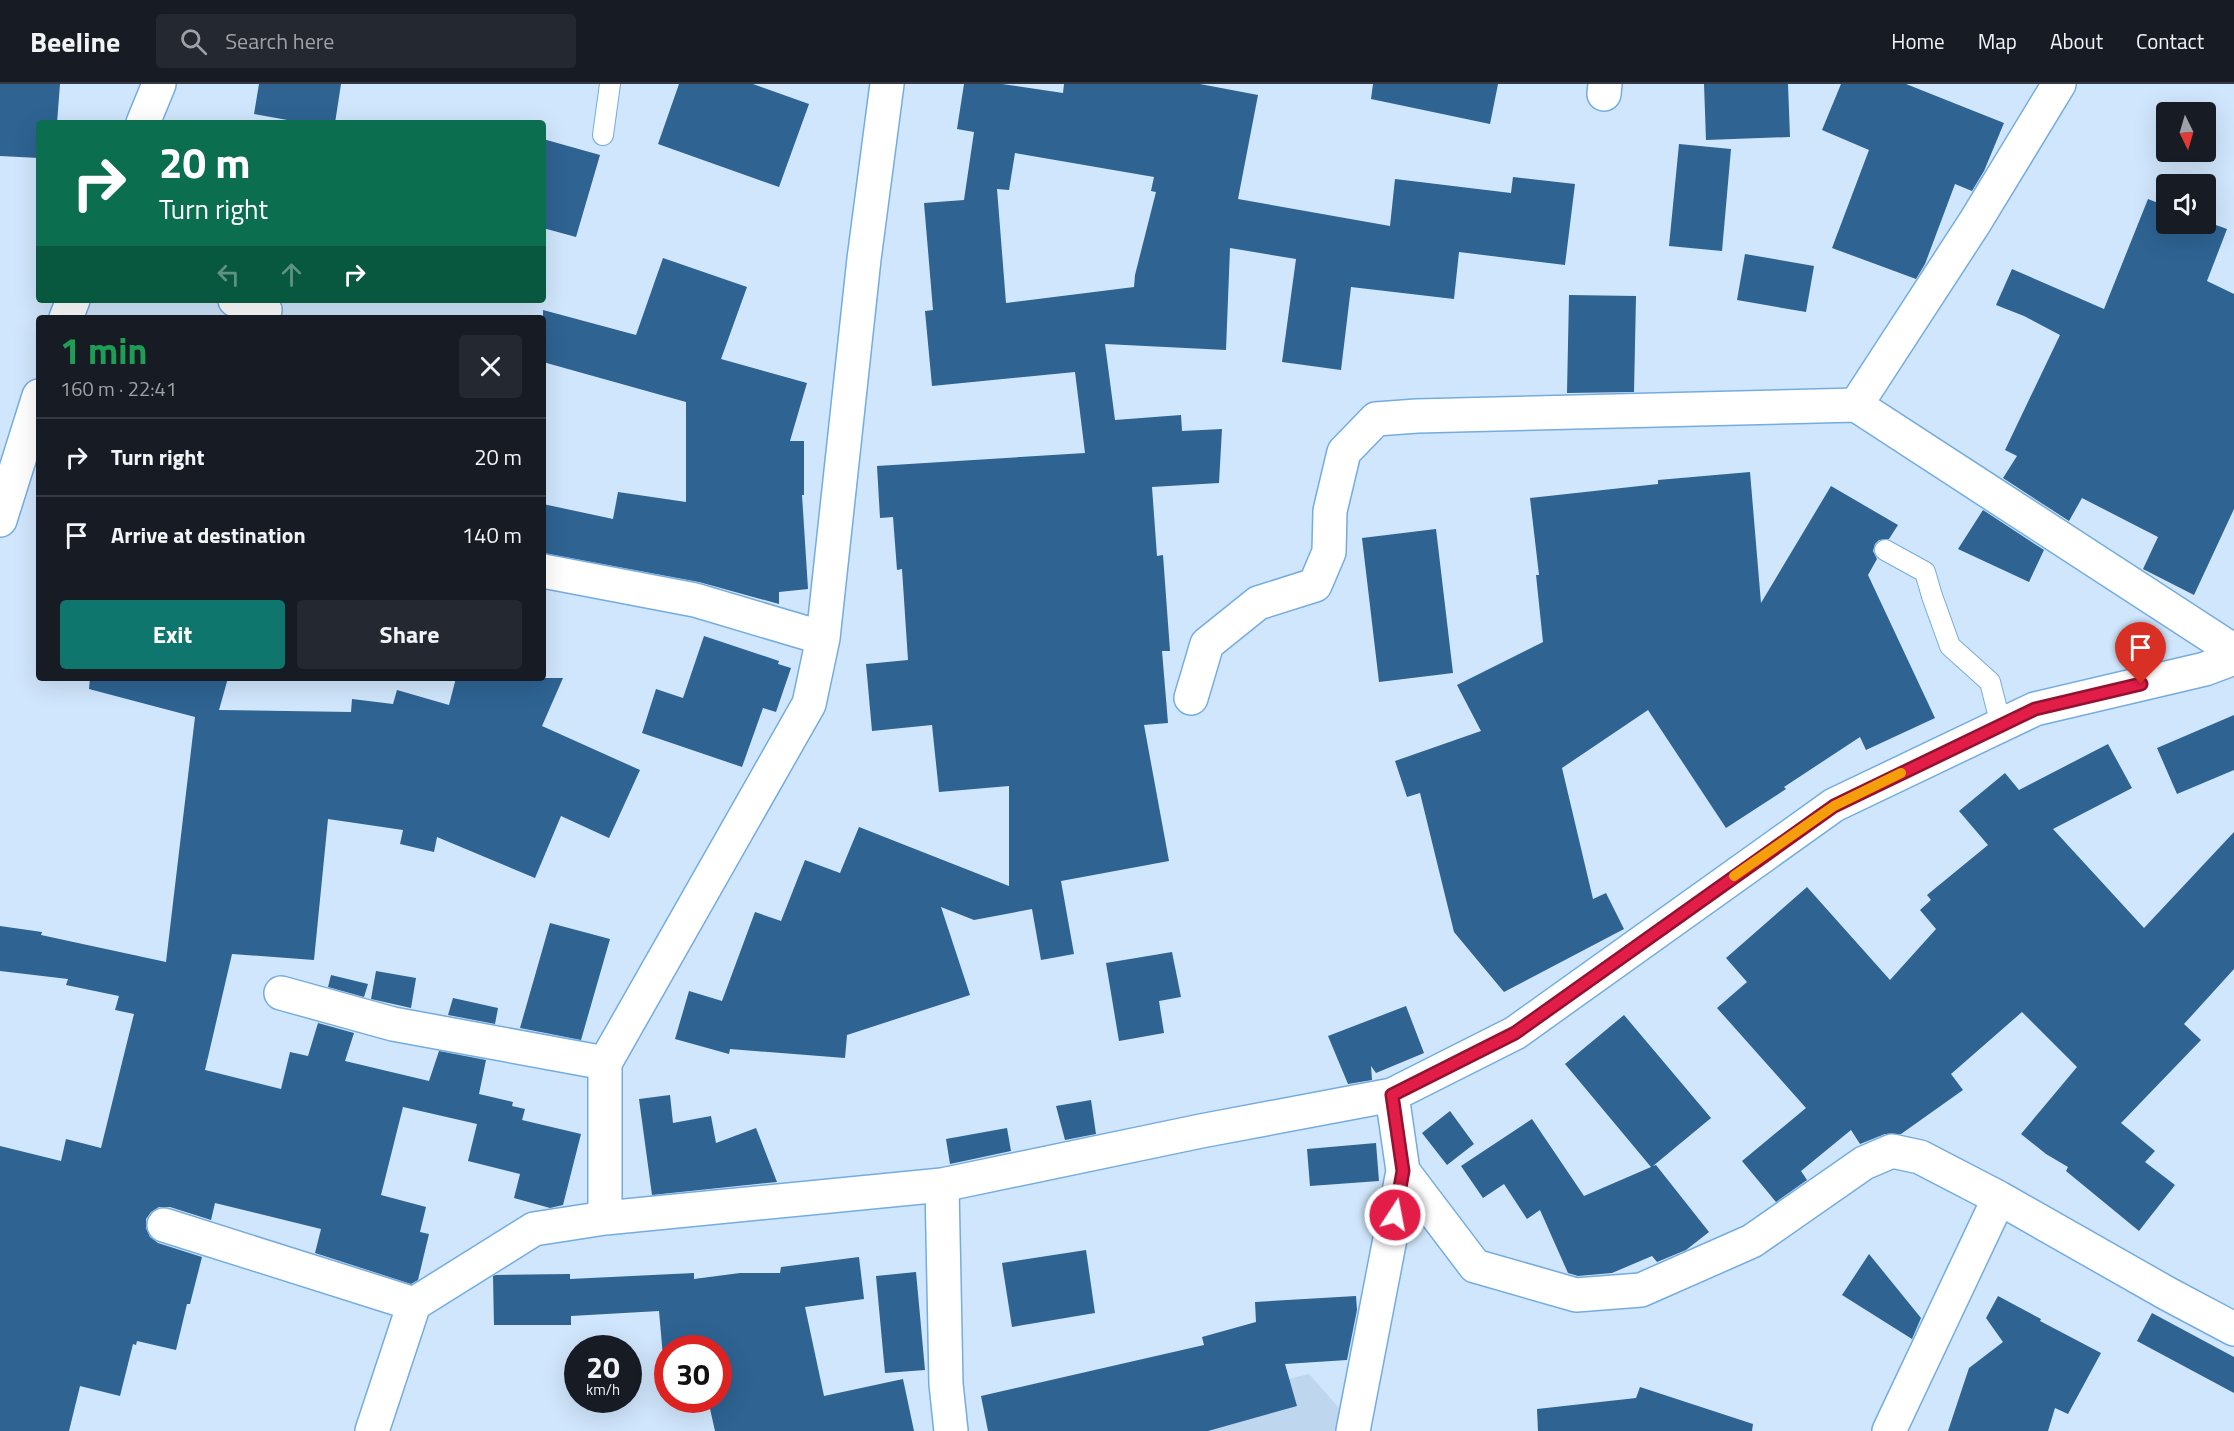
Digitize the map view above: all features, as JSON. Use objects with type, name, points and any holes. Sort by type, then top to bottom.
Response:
[{"type":"street","points":[[144,120],[159,84]]},
{"type":"street","points":[[605,1218],[605,1063],[809,704],[823,638],[864,259],[887,84]]},
{"type":"street","points":[[1856,405],[1975,222],[2059,84]]},
{"type":"street","points":[[1191,698],[1207,644],[1258,603],[1315,585],[1329,552],[1330,511],[1344,452],[1377,419],[1417,416],[1856,405],[2234,651]]},
{"type":"street","points":[[0,520],[36,406]]},
{"type":"street","points":[[546,573],[695,600],[823,638]]},
{"type":"street","points":[[372,1431],[414,1304],[534,1229],[605,1218],[942,1185],[1392,1095],[1515,1033],[1834,806],[2035,709],[2205,669],[2234,658]]},
{"type":"street","points":[[281,993],[393,1024],[605,1063]]},
{"type":"street","points":[[1353,1431],[1403,1171],[1392,1095]]},
{"type":"street","points":[[1403,1171],[1475,1266],[1576,1295],[1641,1290],[1752,1241],[1864,1162],[1892,1151],[1920,1157],[1999,1198],[2234,1329]]},
{"type":"street","points":[[942,1185],[946,1384],[951,1431]]},
{"type":"street","points":[[1889,1431],[1999,1198]]},
{"type":"street","points":[[164,1225],[414,1304]]},
{"type":"lane","points":[[603,135],[610,84]]},
{"type":"lane","points":[[1885,550],[1925,572],[1950,646],[1990,682],[2001,725]]},
{"type":"shaded area","points":[[1309,1374],[1340,1409],[1336,1431],[1080,1431]]},
{"type":"building","points":[[0,84],[60,84],[57,120],[36,120],[36,158],[0,156]]},
{"type":"building","points":[[259,84],[341,84],[335,120],[287,120],[254,114]]},
{"type":"building","points":[[679,84],[753,84],[809,104],[779,187],[658,144]]},
{"type":"building","points":[[964,84],[1002,84],[1063,93],[1064,84],[1200,84],[1258,95],[1238,199],[1390,226],[1395,179],[1511,193],[1513,177],[1575,184],[1565,265],[1459,252],[1454,299],[1351,287],[1341,370],[1282,362],[1296,259],[1230,248],[1226,350],[1105,344],[1115,420],[1181,415],[1182,431],[1222,429],[1219,483],[1152,487],[1157,556],[1163,555],[1170,651],[1162,651],[1168,723],[1144,725],[1169,861],[1061,881],[1074,954],[1041,960],[1032,909],[974,920],[941,907],[970,995],[847,1035],[845,1058],[730,1049],[729,1054],[675,1039],[689,991],[722,1001],[755,912],[781,921],[805,860],[840,873],[859,827],[1009,886],[1009,786],[939,792],[932,725],[872,731],[866,664],[908,660],[902,569],[897,570],[893,517],[880,518],[877,466],[1085,453],[1075,372],[932,386],[925,311],[933,310],[924,203],[964,200],[974,132],[957,129]],"holes":[[[1015,153],[1154,177],[1151,191],[1156,192],[1134,287],[1006,303],[997,189],[1009,190]]]},
{"type":"building","points":[[1373,84],[1498,84],[1490,124],[1371,99]]},
{"type":"building","points":[[1704,84],[1788,84],[1790,137],[1706,140]]},
{"type":"building","points":[[1841,84],[1906,84],[2004,123],[1984,171],[1972,191],[1955,184],[1925,264],[1916,279],[1832,248],[1869,150],[1822,130]]},
{"type":"building","points":[[546,140],[600,155],[576,237],[546,229]]},
{"type":"building","points":[[1679,144],[1731,149],[1722,251],[1669,246]]},
{"type":"building","points":[[2148,199],[2156,202],[2156,234],[2216,234],[2216,225],[2227,229],[2207,281],[2234,294],[2234,509],[2194,595],[2143,569],[2158,537],[2082,498],[2069,521],[2003,478],[2017,456],[2005,450],[2060,335],[2024,316],[1996,305],[2012,269],[2104,309]]},
{"type":"building","points":[[1745,254],[1814,266],[1806,312],[1737,300]]},
{"type":"building","points":[[663,258],[747,287],[721,359],[807,383],[790,441],[804,441],[804,495],[802,495],[808,589],[779,592],[779,604],[699,582],[546,554],[546,505],[613,519],[618,492],[686,502],[686,402],[546,363],[546,315],[543,315],[543,310],[636,335]]},
{"type":"building","points":[[1569,295],[1636,296],[1634,392],[1567,393]]},
{"type":"building","points":[[1750,472],[1761,603],[1831,486],[1898,525],[1889,539],[1879,540],[1875,544],[1873,551],[1877,559],[1868,575],[1935,718],[1866,750],[1860,737],[1726,828],[1648,710],[1562,768],[1593,899],[1606,893],[1624,929],[1504,992],[1454,932],[1420,793],[1407,797],[1395,761],[1481,731],[1457,685],[1543,642],[1536,575],[1539,575],[1530,498],[1658,484],[1658,480]]},
{"type":"building","points":[[1983,510],[2044,550],[2029,582],[1958,549]]},
{"type":"building","points":[[1436,529],[1453,673],[1379,682],[1362,538]]},
{"type":"building","points":[[704,636],[779,661],[778,664],[791,668],[776,712],[763,708],[742,767],[642,733],[656,689],[683,698]]},
{"type":"building","points":[[546,678],[563,678],[542,726],[640,770],[609,838],[561,816],[535,878],[437,837],[434,852],[400,844],[403,830],[328,819],[314,960],[232,954],[205,1070],[281,1089],[290,1052],[308,1056],[318,1023],[354,1033],[345,1061],[429,1081],[439,1051],[486,1060],[479,1094],[513,1102],[512,1106],[525,1109],[522,1120],[581,1134],[563,1205],[550,1208],[514,1198],[520,1174],[468,1161],[477,1124],[403,1107],[381,1195],[426,1207],[420,1232],[429,1234],[418,1280],[411,1284],[315,1253],[321,1229],[215,1203],[211,1220],[170,1207],[159,1207],[146,1219],[146,1228],[150,1237],[158,1243],[202,1257],[176,1350],[137,1341],[136,1345],[133,1344],[120,1396],[80,1386],[69,1431],[0,1431],[0,1146],[61,1161],[66,1139],[101,1148],[134,1014],[115,1010],[119,996],[66,985],[68,979],[0,971],[0,926],[42,932],[41,935],[166,962],[195,717],[89,689],[90,681],[227,681],[219,710],[351,712],[352,699],[393,704],[397,690],[449,705],[455,681],[546,681]]},
{"type":"building","points":[[2234,715],[2234,770],[2177,794],[2157,748]]},
{"type":"building","points":[[2108,744],[2132,788],[2053,829],[2144,928],[2234,832],[2234,969],[2184,1024],[2201,1040],[2121,1123],[2155,1151],[2145,1162],[2175,1185],[2139,1231],[2066,1171],[2068,1167],[2046,1154],[2021,1134],[2077,1067],[2022,1012],[1951,1074],[1963,1090],[1901,1134],[1885,1134],[1860,1144],[1851,1130],[1801,1171],[1807,1180],[1776,1202],[1742,1161],[1806,1108],[1717,1008],[1747,982],[1726,958],[1807,887],[1890,980],[1936,929],[1920,910],[1931,900],[1927,895],[1988,845],[1959,811],[2005,773],[2019,790]]},
{"type":"building","points":[[550,923],[610,939],[581,1040],[520,1028]]},
{"type":"building","points":[[1172,952],[1181,997],[1159,1001],[1164,1033],[1119,1041],[1106,963]]},
{"type":"building","points":[[376,971],[416,978],[411,1008],[371,999]]},
{"type":"building","points":[[331,975],[368,984],[364,997],[328,987]]},
{"type":"building","points":[[453,998],[498,1008],[495,1024],[448,1015]]},
{"type":"building","points":[[1406,1006],[1424,1053],[1376,1073],[1371,1066],[1372,1080],[1348,1084],[1328,1036]]},
{"type":"building","points":[[1624,1015],[1711,1118],[1653,1166],[1656,1165],[1709,1232],[1686,1250],[1657,1262],[1652,1256],[1612,1273],[1578,1276],[1568,1273],[1540,1210],[1527,1219],[1504,1184],[1483,1198],[1461,1166],[1532,1119],[1584,1196],[1651,1167],[1565,1064]]},
{"type":"building","points":[[670,1095],[673,1123],[711,1116],[716,1143],[756,1128],[777,1182],[652,1195],[639,1099]]},
{"type":"building","points":[[1091,1100],[1096,1134],[1065,1140],[1056,1106]]},
{"type":"building","points":[[1450,1111],[1474,1144],[1447,1165],[1422,1133]]},
{"type":"building","points":[[1007,1128],[1011,1151],[950,1164],[946,1139]]},
{"type":"building","points":[[1376,1143],[1379,1181],[1310,1186],[1307,1149]]},
{"type":"building","points":[[1086,1250],[1095,1313],[1012,1327],[1002,1263]]},
{"type":"building","points":[[1869,1254],[1921,1318],[1912,1339],[1842,1295]]},
{"type":"building","points":[[859,1257],[864,1299],[805,1307],[824,1396],[903,1379],[914,1431],[715,1431],[711,1413],[732,1413],[732,1335],[661,1335],[659,1311],[571,1316],[571,1325],[494,1325],[493,1276],[496,1275],[570,1274],[570,1279],[694,1273],[694,1279],[740,1273],[780,1273],[781,1267]]},
{"type":"building","points":[[916,1272],[925,1370],[885,1373],[876,1276]]},
{"type":"building","points":[[1356,1296],[1357,1310],[1347,1360],[1285,1364],[1297,1406],[1208,1431],[988,1431],[981,1396],[1204,1345],[1202,1337],[1256,1322],[1255,1302]]},
{"type":"building","points":[[1998,1296],[2101,1353],[2068,1414],[2055,1408],[2048,1431],[1948,1431],[1969,1368],[2003,1342],[1986,1318]]},
{"type":"building","points":[[2152,1313],[2234,1357],[2234,1393],[2137,1341]]},
{"type":"building","points":[[1640,1387],[1753,1424],[1752,1431],[1538,1431],[1537,1409],[1636,1398]]},
{"type":"slow traffic","points":[[1734,876],[1834,806],[1901,773]]},
{"type":"route","points":[[1395,1215],[1403,1171],[1392,1095],[1515,1033],[1834,806],[2035,709],[2141,684]]}]
